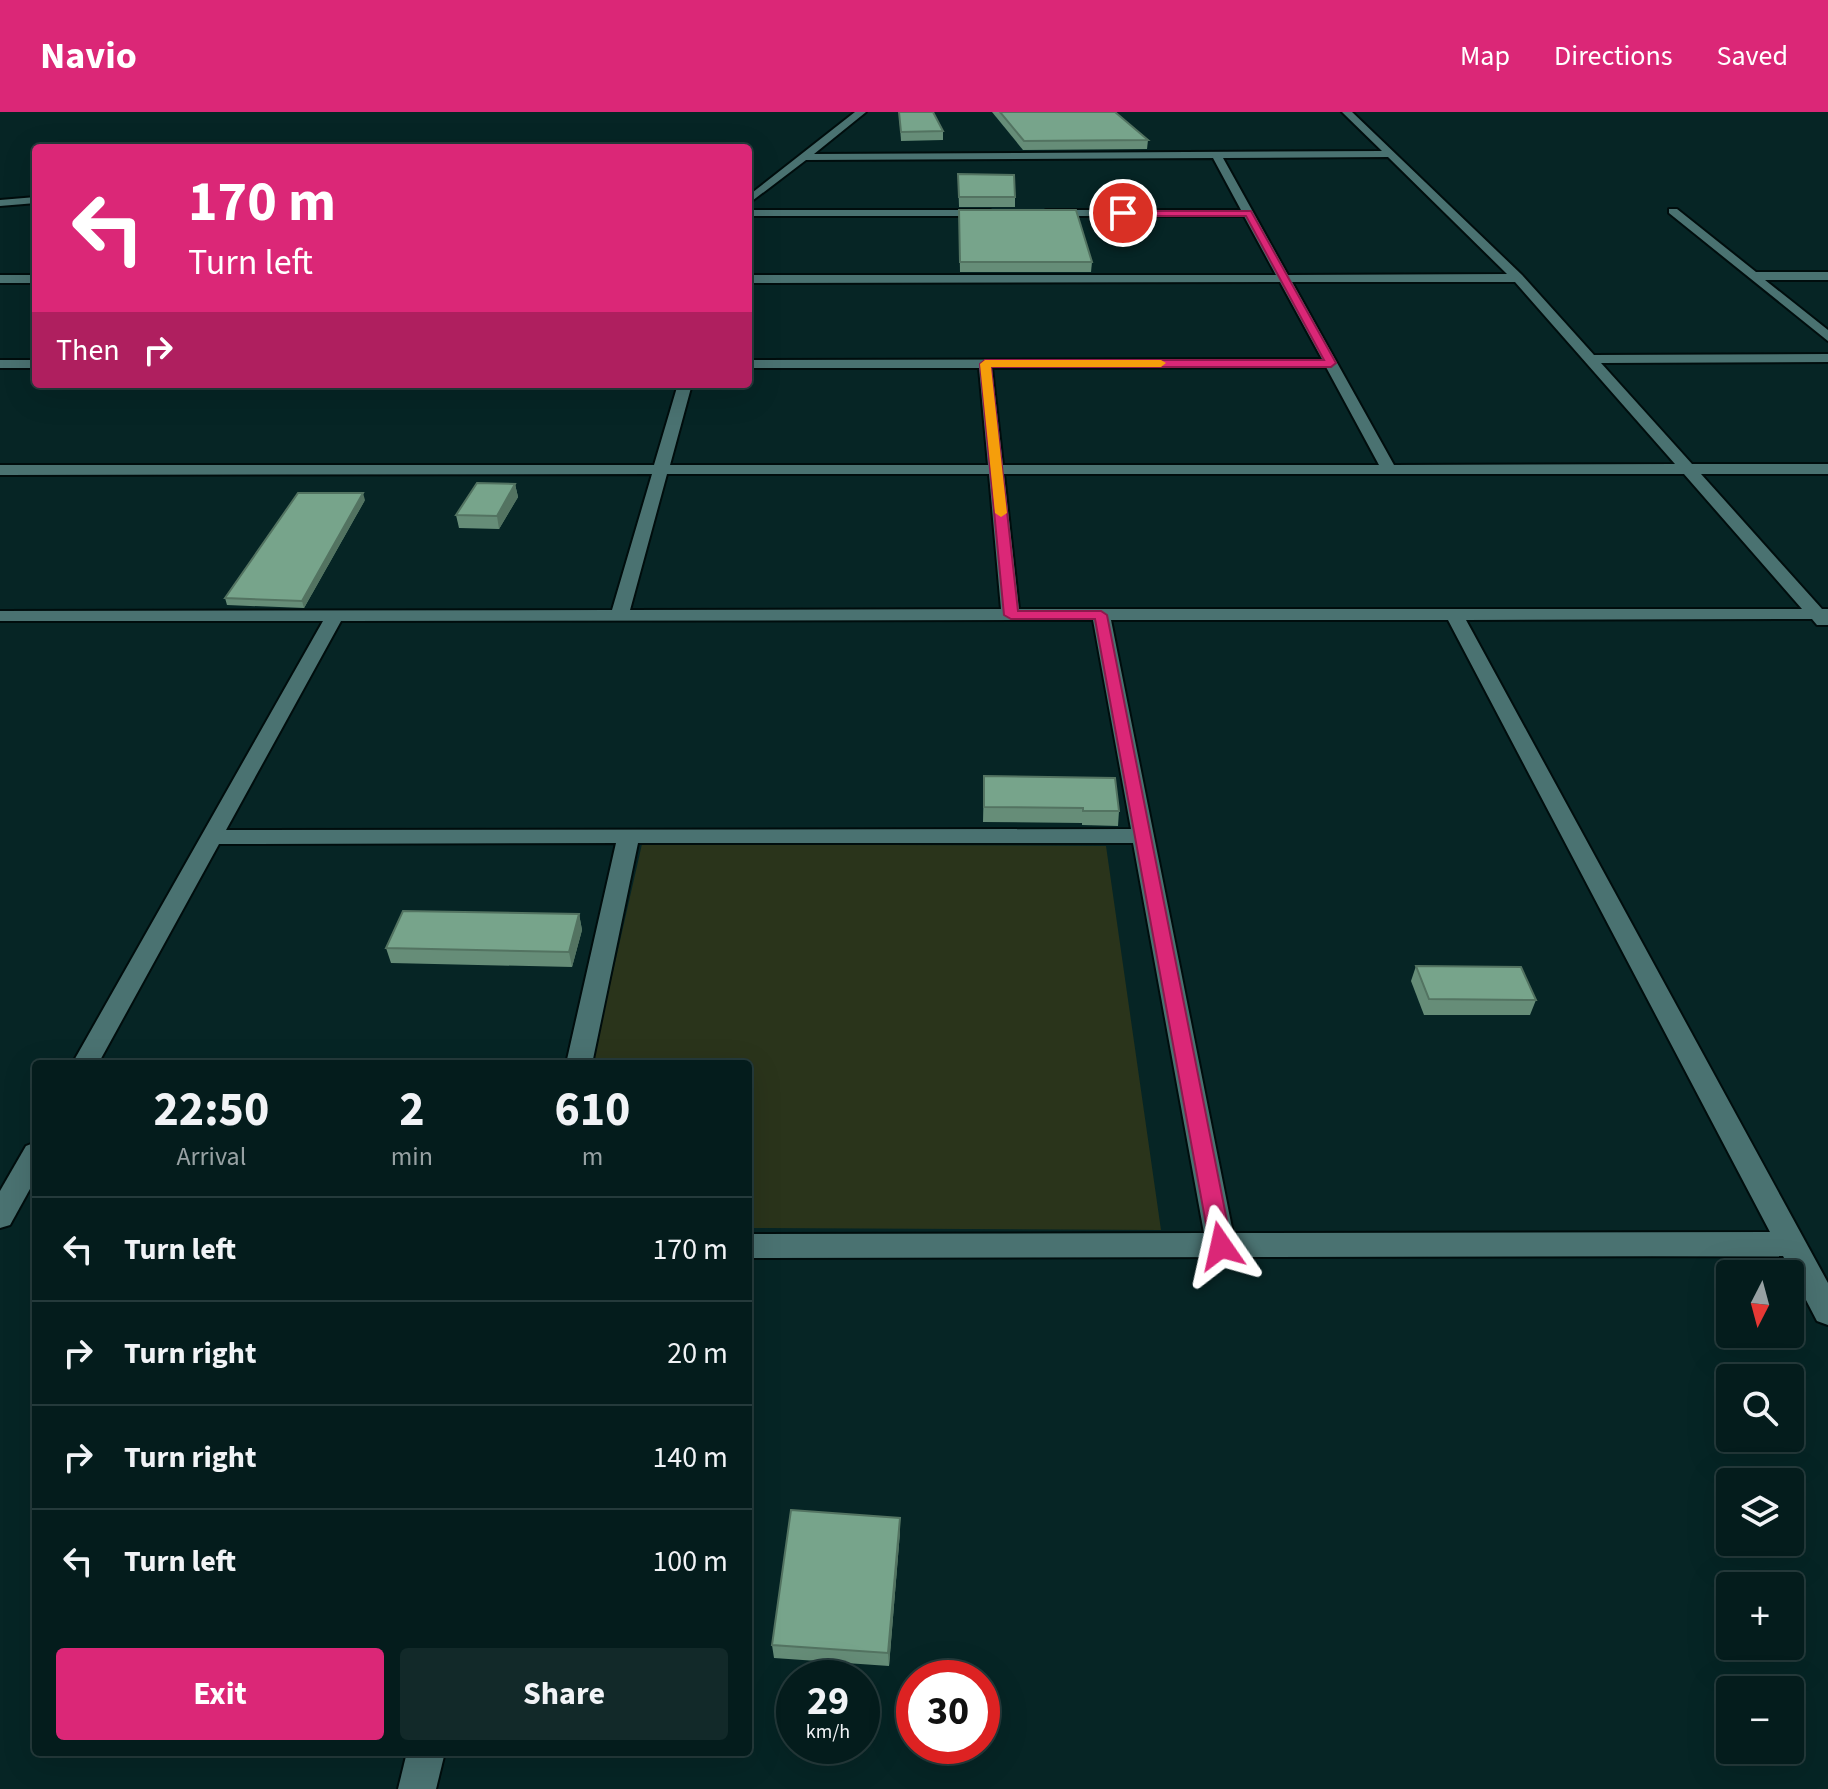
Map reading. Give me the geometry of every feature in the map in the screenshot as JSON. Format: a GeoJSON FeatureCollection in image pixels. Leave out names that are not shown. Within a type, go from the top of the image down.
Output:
{"type":"FeatureCollection","features":[{"type":"Feature","properties":{"kind":"street"},"geometry":{"type":"LineString","coordinates":[[752,198],[861,112]]}},
{"type":"Feature","properties":{"kind":"street"},"geometry":{"type":"LineString","coordinates":[[1347,112],[1518,278],[1824,618]]}},
{"type":"Feature","properties":{"kind":"street"},"geometry":{"type":"LineString","coordinates":[[806,157],[1391,154]]}},
{"type":"Feature","properties":{"kind":"street"},"geometry":{"type":"LineString","coordinates":[[1216,155],[1389,469]]}},
{"type":"Feature","properties":{"kind":"street"},"geometry":{"type":"LineString","coordinates":[[0,203],[32,200]]}},
{"type":"Feature","properties":{"kind":"street"},"geometry":{"type":"LineString","coordinates":[[1673,211],[1828,337]]}},
{"type":"Feature","properties":{"kind":"street"},"geometry":{"type":"LineString","coordinates":[[752,213],[998,213]]}},
{"type":"Feature","properties":{"kind":"street"},"geometry":{"type":"LineString","coordinates":[[1030,213],[1248,213]]}},
{"type":"Feature","properties":{"kind":"street"},"geometry":{"type":"LineString","coordinates":[[1753,276],[1828,276]]}},
{"type":"Feature","properties":{"kind":"street"},"geometry":{"type":"LineString","coordinates":[[752,279],[1518,278]]}},
{"type":"Feature","properties":{"kind":"street"},"geometry":{"type":"LineString","coordinates":[[0,279],[32,279]]}},
{"type":"Feature","properties":{"kind":"street"},"geometry":{"type":"LineString","coordinates":[[1589,359],[1828,358]]}},
{"type":"Feature","properties":{"kind":"street"},"geometry":{"type":"LineString","coordinates":[[752,364],[1331,363]]}},
{"type":"Feature","properties":{"kind":"street"},"geometry":{"type":"LineString","coordinates":[[0,364],[32,364]]}},
{"type":"Feature","properties":{"kind":"street"},"geometry":{"type":"LineString","coordinates":[[985,364],[1011,615]]}},
{"type":"Feature","properties":{"kind":"street"},"geometry":{"type":"LineString","coordinates":[[620,615],[684,388]]}},
{"type":"Feature","properties":{"kind":"street"},"geometry":{"type":"LineString","coordinates":[[0,470],[1828,469]]}},
{"type":"Feature","properties":{"kind":"street"},"geometry":{"type":"LineString","coordinates":[[0,616],[1454,614],[1824,618]]}},
{"type":"Feature","properties":{"kind":"street"},"geometry":{"type":"LineString","coordinates":[[1454,614],[1828,1312]]}},
{"type":"Feature","properties":{"kind":"street"},"geometry":{"type":"LineString","coordinates":[[1101,615],[1221,1246]]}},
{"type":"Feature","properties":{"kind":"street"},"geometry":{"type":"LineString","coordinates":[[87,1060],[335,616]]}},
{"type":"Feature","properties":{"kind":"street"},"geometry":{"type":"LineString","coordinates":[[580,1060],[629,836]]}},
{"type":"Feature","properties":{"kind":"street"},"geometry":{"type":"LineString","coordinates":[[212,837],[1143,836]]}},
{"type":"Feature","properties":{"kind":"street"},"geometry":{"type":"LineString","coordinates":[[0,1217],[32,1160]]}},
{"type":"Feature","properties":{"kind":"street"},"geometry":{"type":"LineString","coordinates":[[752,1246],[1791,1244]]}},
{"type":"Feature","properties":{"kind":"street"},"geometry":{"type":"LineString","coordinates":[[417,1789],[425,1756]]}},
{"type":"Feature","properties":{"kind":"green space"},"geometry":{"type":"Polygon","coordinates":[[[642,844],[1106,846],[1161,1230],[752,1228],[752,1060],[593,1060],[642,844]]]}},
{"type":"Feature","properties":{"kind":"building"},"geometry":{"type":"Polygon","coordinates":[[[899,112],[933,112],[943,131],[901,132],[899,112]]]}},
{"type":"Feature","properties":{"kind":"building"},"geometry":{"type":"Polygon","coordinates":[[[1000,112],[1115,112],[1148,140],[1024,141],[1000,112]]]}},
{"type":"Feature","properties":{"kind":"building"},"geometry":{"type":"Polygon","coordinates":[[[958,174],[1014,175],[1015,197],[959,197],[958,174]]]}},
{"type":"Feature","properties":{"kind":"building"},"geometry":{"type":"Polygon","coordinates":[[[959,210],[1076,210],[1092,262],[960,262],[959,210]]]}},
{"type":"Feature","properties":{"kind":"building"},"geometry":{"type":"Polygon","coordinates":[[[477,483],[515,484],[497,516],[456,515],[477,483]]]}},
{"type":"Feature","properties":{"kind":"building"},"geometry":{"type":"Polygon","coordinates":[[[298,493],[363,493],[302,601],[225,598],[298,493]]]}},
{"type":"Feature","properties":{"kind":"building"},"geometry":{"type":"Polygon","coordinates":[[[984,776],[1115,778],[1119,811],[984,807],[984,776]]]}},
{"type":"Feature","properties":{"kind":"building"},"geometry":{"type":"Polygon","coordinates":[[[403,911],[579,914],[569,952],[386,948],[403,911]]]}},
{"type":"Feature","properties":{"kind":"building"},"geometry":{"type":"Polygon","coordinates":[[[1416,966],[1521,967],[1536,1000],[1429,999],[1416,966]]]}},
{"type":"Feature","properties":{"kind":"building"},"geometry":{"type":"Polygon","coordinates":[[[791,1510],[900,1518],[888,1653],[772,1645],[791,1510]]]}},
{"type":"Feature","properties":{"kind":"slow traffic"},"geometry":{"type":"LineString","coordinates":[[1001,513],[985,364],[1161,363]]}},
{"type":"Feature","properties":{"kind":"route"},"geometry":{"type":"LineString","coordinates":[[1123,213],[1248,213],[1331,363],[985,364],[1011,615],[1101,615],[1221,1246]]}}]}
